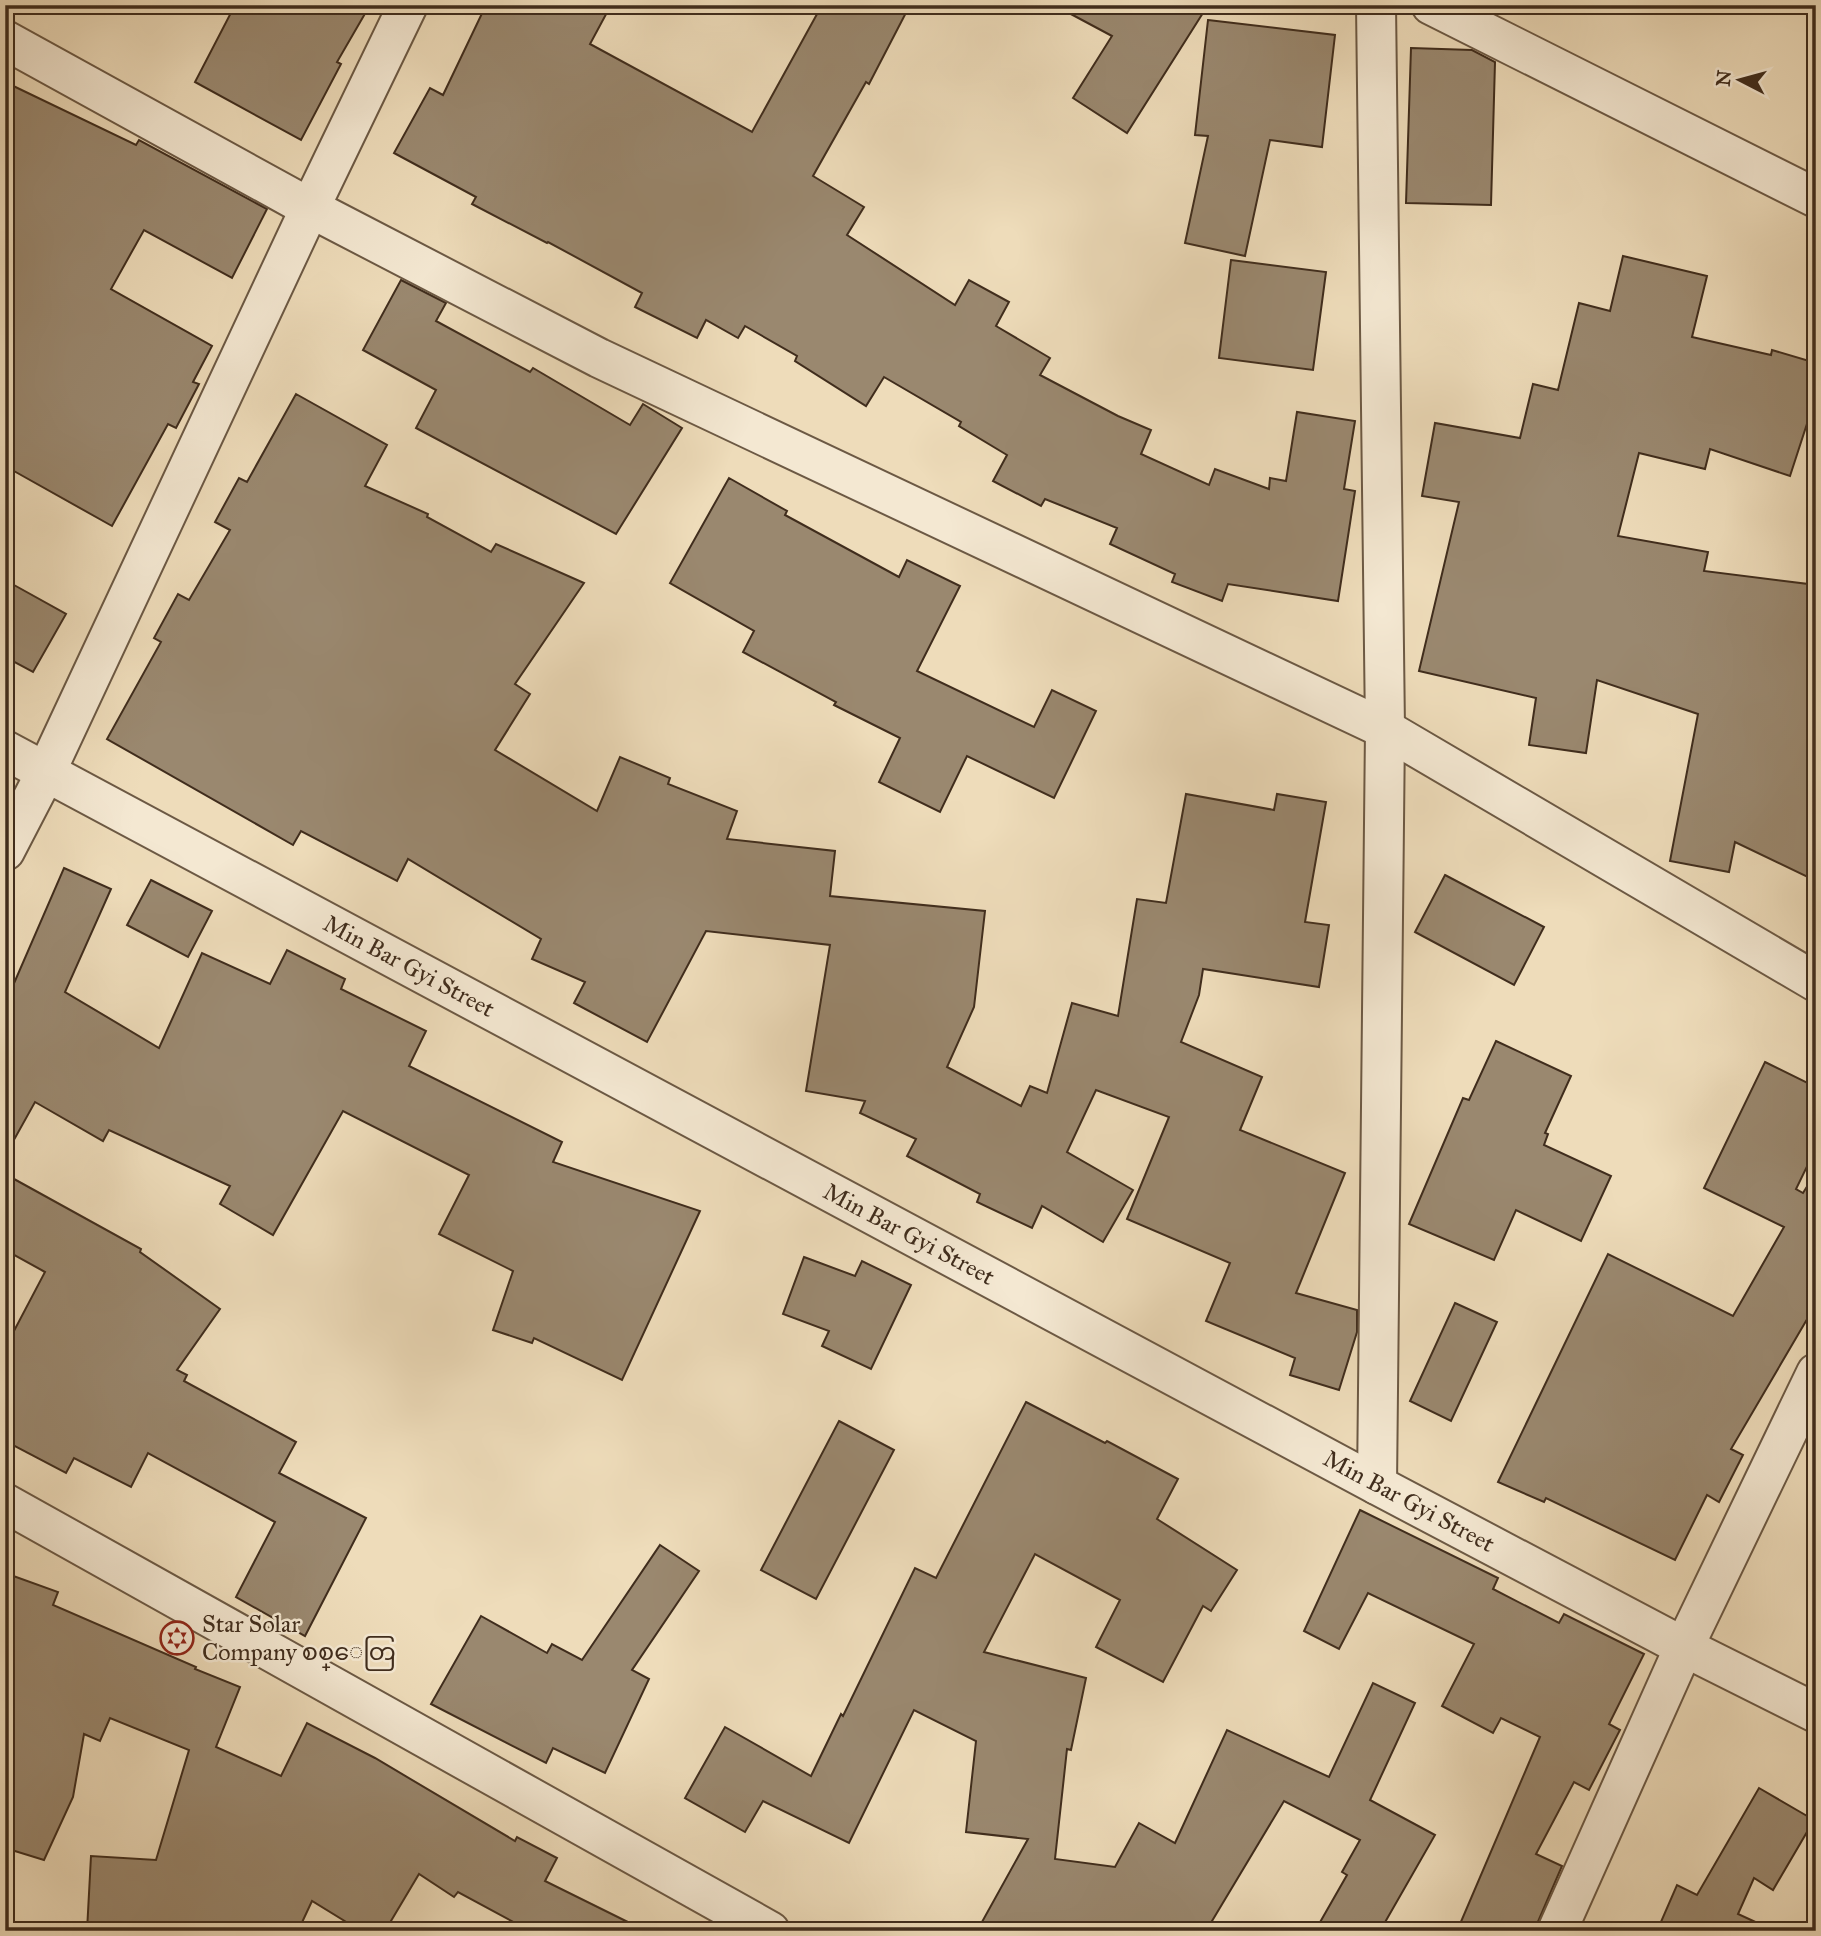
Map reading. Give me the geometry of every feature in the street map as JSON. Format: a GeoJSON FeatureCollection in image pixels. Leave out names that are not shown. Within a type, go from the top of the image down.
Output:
{"type":"FeatureCollection","features":[{"type":"Feature","properties":{"kind":"street"},"geometry":{"type":"LineString","coordinates":[[5,851],[46,772],[408,5]]}},
{"type":"Feature","properties":{"kind":"street"},"geometry":{"type":"LineString","coordinates":[[1376,5],[1385,729],[1377,1485]]}},
{"type":"Feature","properties":{"kind":"street"},"geometry":{"type":"LineString","coordinates":[[1431,5],[1816,198]]}},
{"type":"Feature","properties":{"kind":"street"},"geometry":{"type":"LineString","coordinates":[[5,40],[310,208],[599,358],[1385,729],[1816,982]]}},
{"type":"Feature","properties":{"kind":"street","name":"Min Bar Gyi Street"},"geometry":{"type":"LineString","coordinates":[[5,750],[1377,1485],[1684,1647],[1816,1713]]}},
{"type":"Feature","properties":{"kind":"street"},"geometry":{"type":"LineString","coordinates":[[1557,1931],[1684,1647],[1816,1373]]}},
{"type":"Feature","properties":{"kind":"street"},"geometry":{"type":"LineString","coordinates":[[5,1503],[770,1931]]}},
{"type":"Feature","properties":{"kind":"building"},"geometry":{"type":"Polygon","coordinates":[[[235,5],[370,5],[337,62],[341,64],[301,140],[195,82],[235,5]]]}},
{"type":"Feature","properties":{"kind":"building"},"geometry":{"type":"Polygon","coordinates":[[[486,5],[611,5],[590,44],[752,132],[822,5],[910,5],[869,84],[866,82],[813,176],[864,207],[847,235],[955,305],[969,280],[1009,302],[996,326],[1050,358],[1040,375],[1118,416],[1151,430],[1141,454],[1209,485],[1215,469],[1269,489],[1270,478],[1286,481],[1297,412],[1355,421],[1344,489],[1355,491],[1338,601],[1228,584],[1222,601],[1172,582],[1175,574],[1110,544],[1117,528],[1045,499],[1041,506],[993,481],[1007,455],[959,426],[961,422],[884,377],[866,406],[795,361],[797,356],[745,326],[738,338],[706,320],[697,338],[635,307],[642,293],[472,204],[476,197],[394,153],[430,88],[443,95],[486,5]]]}},
{"type":"Feature","properties":{"kind":"building"},"geometry":{"type":"Polygon","coordinates":[[[1054,5],[1208,5],[1127,133],[1073,98],[1112,36],[1054,5]]]}},
{"type":"Feature","properties":{"kind":"building"},"geometry":{"type":"Polygon","coordinates":[[[1208,20],[1335,35],[1322,147],[1270,140],[1245,256],[1185,243],[1208,136],[1195,135],[1208,20]]]}},
{"type":"Feature","properties":{"kind":"building"},"geometry":{"type":"Polygon","coordinates":[[[1411,48],[1472,50],[1495,62],[1491,205],[1406,203],[1411,48]]]}},
{"type":"Feature","properties":{"kind":"building"},"geometry":{"type":"Polygon","coordinates":[[[5,82],[136,145],[139,140],[267,209],[232,278],[144,230],[111,289],[212,346],[193,382],[199,384],[176,428],[168,424],[112,526],[5,466],[5,82]]]}},
{"type":"Feature","properties":{"kind":"building"},"geometry":{"type":"Polygon","coordinates":[[[1623,256],[1707,276],[1692,337],[1771,355],[1772,350],[1816,363],[1816,396],[1790,476],[1710,449],[1705,469],[1639,453],[1618,536],[1708,552],[1704,571],[1816,585],[1816,881],[1735,842],[1729,872],[1670,861],[1698,714],[1597,680],[1586,753],[1529,745],[1536,698],[1419,671],[1459,502],[1422,496],[1435,423],[1520,438],[1533,384],[1558,390],[1579,303],[1610,311],[1623,256]]]}},
{"type":"Feature","properties":{"kind":"building"},"geometry":{"type":"Polygon","coordinates":[[[1231,260],[1326,272],[1313,370],[1219,358],[1231,260]]]}},
{"type":"Feature","properties":{"kind":"building"},"geometry":{"type":"Polygon","coordinates":[[[401,280],[446,303],[436,321],[530,372],[533,368],[630,425],[643,404],[682,428],[616,534],[416,428],[436,390],[363,350],[401,280]]]}},
{"type":"Feature","properties":{"kind":"building"},"geometry":{"type":"Polygon","coordinates":[[[296,394],[387,445],[365,486],[428,514],[427,517],[491,552],[496,544],[584,583],[515,684],[530,694],[495,750],[597,811],[620,757],[670,778],[668,784],[737,811],[727,839],[835,851],[830,896],[985,911],[974,1007],[947,1067],[1021,1106],[1030,1086],[1047,1093],[1072,1003],[1118,1016],[1137,899],[1166,903],[1186,794],[1274,810],[1277,794],[1326,802],[1305,922],[1329,925],[1319,987],[1203,969],[1199,995],[1181,1042],[1262,1077],[1240,1130],[1345,1173],[1296,1293],[1357,1310],[1357,1332],[1339,1390],[1290,1375],[1295,1358],[1206,1321],[1230,1263],[1127,1219],[1169,1117],[1096,1090],[1067,1152],[1133,1190],[1103,1242],[1042,1206],[1032,1228],[977,1202],[980,1194],[907,1156],[916,1139],[860,1113],[865,1101],[806,1091],[830,945],[706,931],[647,1042],[574,1003],[585,982],[532,959],[541,939],[408,859],[397,881],[301,831],[293,845],[107,739],[161,642],[154,638],[178,594],[189,600],[230,530],[215,522],[239,478],[247,482],[296,394]]]}},
{"type":"Feature","properties":{"kind":"building"},"geometry":{"type":"Polygon","coordinates":[[[729,478],[787,511],[785,515],[899,577],[907,560],[960,586],[917,671],[1034,727],[1052,690],[1096,711],[1054,798],[967,756],[940,812],[879,782],[900,738],[834,705],[836,702],[743,652],[754,631],[670,583],[729,478]]]}},
{"type":"Feature","properties":{"kind":"building"},"geometry":{"type":"Polygon","coordinates":[[[5,580],[66,614],[33,672],[5,657],[5,580]]]}},
{"type":"Feature","properties":{"kind":"building"},"geometry":{"type":"Polygon","coordinates":[[[64,868],[111,889],[65,992],[159,1048],[202,953],[270,984],[287,950],[345,979],[341,989],[426,1031],[409,1066],[562,1142],[553,1162],[700,1211],[622,1380],[534,1338],[532,1343],[493,1330],[513,1271],[439,1234],[469,1175],[343,1111],[273,1235],[220,1204],[230,1186],[109,1130],[103,1141],[35,1102],[5,1156],[5,1004],[64,868]]]}},
{"type":"Feature","properties":{"kind":"building"},"geometry":{"type":"Polygon","coordinates":[[[1445,875],[1544,927],[1514,985],[1415,932],[1445,875]]]}},
{"type":"Feature","properties":{"kind":"building"},"geometry":{"type":"Polygon","coordinates":[[[151,880],[212,911],[188,957],[127,925],[151,880]]]}},
{"type":"Feature","properties":{"kind":"building"},"geometry":{"type":"Polygon","coordinates":[[[1496,1041],[1571,1076],[1545,1133],[1548,1134],[1544,1145],[1611,1176],[1581,1241],[1516,1210],[1494,1260],[1409,1224],[1463,1098],[1469,1100],[1496,1041]]]}},
{"type":"Feature","properties":{"kind":"building"},"geometry":{"type":"Polygon","coordinates":[[[1765,1062],[1816,1087],[1816,1148],[1796,1189],[1803,1193],[1816,1172],[1816,1304],[1731,1449],[1743,1455],[1719,1502],[1707,1495],[1675,1560],[1546,1498],[1544,1502],[1498,1482],[1608,1254],[1733,1316],[1784,1227],[1704,1188],[1765,1062]]]}},
{"type":"Feature","properties":{"kind":"building"},"geometry":{"type":"Polygon","coordinates":[[[5,1174],[141,1249],[140,1252],[220,1309],[177,1370],[187,1375],[184,1381],[296,1442],[279,1473],[366,1518],[305,1636],[236,1597],[275,1522],[148,1453],[131,1487],[74,1458],[66,1473],[5,1441],[5,1348],[45,1272],[5,1250],[5,1174]]]}},
{"type":"Feature","properties":{"kind":"building"},"geometry":{"type":"Polygon","coordinates":[[[804,1257],[855,1276],[862,1261],[911,1285],[871,1369],[822,1346],[829,1331],[783,1314],[804,1257]]]}},
{"type":"Feature","properties":{"kind":"building"},"geometry":{"type":"Polygon","coordinates":[[[1455,1303],[1497,1322],[1451,1421],[1410,1401],[1455,1303]]]}},
{"type":"Feature","properties":{"kind":"building"},"geometry":{"type":"Polygon","coordinates":[[[1026,1402],[1178,1479],[1157,1519],[1237,1570],[1211,1611],[1203,1606],[1163,1682],[1096,1647],[1120,1600],[1035,1554],[984,1652],[1086,1678],[1071,1750],[1067,1749],[1055,1859],[1115,1867],[1139,1823],[1175,1843],[1227,1730],[1329,1777],[1373,1683],[1415,1703],[1370,1800],[1435,1835],[1380,1931],[1315,1931],[1347,1875],[1342,1872],[1360,1840],[1284,1801],[1206,1931],[977,1931],[1028,1839],[966,1832],[976,1741],[914,1710],[849,1843],[763,1801],[745,1832],[685,1798],[725,1727],[811,1776],[915,1568],[936,1578],[1026,1402]]]}},
{"type":"Feature","properties":{"kind":"building"},"geometry":{"type":"Polygon","coordinates":[[[839,1421],[894,1450],[816,1599],[761,1570],[839,1421]]]}},
{"type":"Feature","properties":{"kind":"building"},"geometry":{"type":"Polygon","coordinates":[[[1360,1510],[1498,1578],[1493,1589],[1559,1623],[1564,1614],[1644,1654],[1609,1724],[1620,1730],[1589,1790],[1574,1782],[1536,1854],[1562,1866],[1534,1931],[1457,1931],[1540,1737],[1501,1718],[1493,1733],[1442,1706],[1474,1644],[1368,1593],[1339,1649],[1304,1631],[1360,1510]]]}},
{"type":"Feature","properties":{"kind":"building"},"geometry":{"type":"Polygon","coordinates":[[[660,1545],[699,1571],[632,1670],[649,1679],[605,1773],[553,1748],[546,1763],[431,1704],[481,1616],[547,1653],[552,1644],[582,1660],[660,1545]]]}},
{"type":"Feature","properties":{"kind":"building"},"geometry":{"type":"Polygon","coordinates":[[[5,1573],[58,1592],[53,1605],[240,1687],[216,1747],[281,1776],[307,1723],[375,1758],[515,1841],[517,1837],[557,1858],[545,1881],[646,1931],[530,1931],[458,1892],[454,1897],[419,1874],[385,1931],[361,1931],[312,1901],[298,1931],[87,1931],[91,1856],[156,1860],[189,1750],[110,1718],[100,1741],[84,1734],[73,1797],[44,1860],[5,1848],[5,1573]]]}},
{"type":"Feature","properties":{"kind":"building"},"geometry":{"type":"Polygon","coordinates":[[[1759,1788],[1814,1820],[1773,1890],[1754,1878],[1738,1914],[1775,1931],[1657,1931],[1677,1885],[1697,1895],[1759,1788]]]}},
{"type":"Feature","properties":{"kind":"place","name":"Star Solar Company စစ္ေတြ"},"geometry":{"type":"Point","coordinates":[177,1638]}}]}
